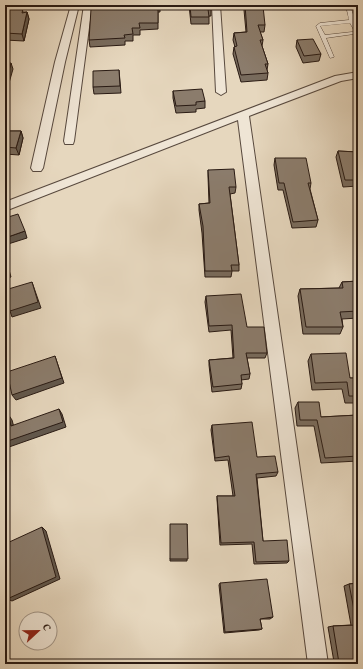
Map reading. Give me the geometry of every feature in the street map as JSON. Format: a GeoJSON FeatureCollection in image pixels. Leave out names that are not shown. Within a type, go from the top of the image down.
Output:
{"type":"FeatureCollection","features":[{"type":"Feature","properties":{"kind":"street"},"geometry":{"type":"LineString","coordinates":[[37,168],[60,62],[75,5]]}},
{"type":"Feature","properties":{"kind":"street"},"geometry":{"type":"LineString","coordinates":[[69,141],[88,5]]}},
{"type":"Feature","properties":{"kind":"street"},"geometry":{"type":"LineString","coordinates":[[216,5],[221,92]]}},
{"type":"Feature","properties":{"kind":"street"},"geometry":{"type":"LineString","coordinates":[[5,207],[339,78],[358,75]]}},
{"type":"Feature","properties":{"kind":"street"},"geometry":{"type":"LineString","coordinates":[[243,114],[318,664]]}},
{"type":"Feature","properties":{"kind":"lane"},"geometry":{"type":"LineString","coordinates":[[323,37],[354,33],[356,30],[348,5]]}},
{"type":"Feature","properties":{"kind":"lane"},"geometry":{"type":"LineString","coordinates":[[332,57],[318,26],[320,24],[352,21]]}},
{"type":"Feature","properties":{"kind":"building"},"geometry":{"type":"Polygon","coordinates":[[[107,5],[160,5],[158,6],[158,23],[139,23],[140,28],[132,28],[133,34],[124,35],[125,38],[89,40],[91,9],[107,8],[107,5]]]}},
{"type":"Feature","properties":{"kind":"building"},"geometry":{"type":"Polygon","coordinates":[[[190,5],[211,5],[211,9],[208,9],[209,17],[191,17],[190,5]]]}},
{"type":"Feature","properties":{"kind":"building"},"geometry":{"type":"Polygon","coordinates":[[[245,5],[263,6],[265,25],[258,25],[263,40],[260,40],[268,64],[265,64],[268,73],[241,75],[234,47],[237,46],[234,33],[247,32],[245,5]]]}},
{"type":"Feature","properties":{"kind":"building"},"geometry":{"type":"Polygon","coordinates":[[[5,9],[23,9],[22,13],[27,12],[22,34],[5,33],[5,9]]]}},
{"type":"Feature","properties":{"kind":"building"},"geometry":{"type":"Polygon","coordinates":[[[313,39],[321,54],[304,56],[297,40],[313,39]]]}},
{"type":"Feature","properties":{"kind":"building"},"geometry":{"type":"Polygon","coordinates":[[[5,63],[11,63],[5,86],[5,63]]]}},
{"type":"Feature","properties":{"kind":"building"},"geometry":{"type":"Polygon","coordinates":[[[119,70],[120,86],[93,87],[93,71],[119,70]]]}},
{"type":"Feature","properties":{"kind":"building"},"geometry":{"type":"Polygon","coordinates":[[[202,89],[205,101],[196,102],[196,105],[176,106],[173,91],[202,89]]]}},
{"type":"Feature","properties":{"kind":"building"},"geometry":{"type":"Polygon","coordinates":[[[5,131],[21,131],[16,148],[5,147],[5,131]]]}},
{"type":"Feature","properties":{"kind":"building"},"geometry":{"type":"Polygon","coordinates":[[[338,151],[358,152],[358,180],[345,180],[338,151]]]}},
{"type":"Feature","properties":{"kind":"building"},"geometry":{"type":"Polygon","coordinates":[[[275,158],[306,158],[311,183],[308,183],[318,220],[293,222],[284,183],[279,183],[275,158]]]}},
{"type":"Feature","properties":{"kind":"building"},"geometry":{"type":"Polygon","coordinates":[[[234,169],[236,187],[229,187],[239,265],[231,265],[232,271],[205,271],[203,226],[199,204],[210,203],[208,170],[234,169]]]}},
{"type":"Feature","properties":{"kind":"building"},"geometry":{"type":"Polygon","coordinates":[[[18,214],[25,231],[5,238],[5,218],[18,214]]]}},
{"type":"Feature","properties":{"kind":"building"},"geometry":{"type":"Polygon","coordinates":[[[5,259],[9,271],[5,272],[5,259]]]}},
{"type":"Feature","properties":{"kind":"building"},"geometry":{"type":"Polygon","coordinates":[[[358,281],[358,311],[340,312],[343,327],[306,327],[300,289],[343,288],[342,282],[358,281]]]}},
{"type":"Feature","properties":{"kind":"building"},"geometry":{"type":"Polygon","coordinates":[[[32,282],[38,302],[10,311],[5,290],[32,282]]]}},
{"type":"Feature","properties":{"kind":"building"},"geometry":{"type":"Polygon","coordinates":[[[241,294],[247,327],[264,327],[267,353],[246,353],[250,374],[241,375],[242,384],[213,387],[209,360],[234,358],[232,325],[209,326],[206,296],[241,294]]]}},
{"type":"Feature","properties":{"kind":"building"},"geometry":{"type":"Polygon","coordinates":[[[346,353],[350,378],[358,378],[358,396],[349,396],[347,382],[315,383],[311,354],[346,353]]]}},
{"type":"Feature","properties":{"kind":"building"},"geometry":{"type":"Polygon","coordinates":[[[55,356],[62,378],[12,395],[7,372],[55,356]]]}},
{"type":"Feature","properties":{"kind":"building"},"geometry":{"type":"Polygon","coordinates":[[[298,402],[319,402],[321,417],[358,415],[358,456],[325,458],[317,420],[300,420],[298,402]]]}},
{"type":"Feature","properties":{"kind":"building"},"geometry":{"type":"Polygon","coordinates":[[[59,409],[63,422],[5,442],[5,416],[8,414],[11,426],[59,409]]]}},
{"type":"Feature","properties":{"kind":"building"},"geometry":{"type":"Polygon","coordinates":[[[252,422],[257,457],[275,456],[278,472],[256,474],[263,541],[287,540],[289,561],[256,562],[254,542],[221,543],[217,496],[235,496],[229,456],[215,458],[212,425],[252,422]]]}},
{"type":"Feature","properties":{"kind":"building"},"geometry":{"type":"Polygon","coordinates":[[[170,524],[187,524],[188,559],[170,559],[170,524]]]}},
{"type":"Feature","properties":{"kind":"building"},"geometry":{"type":"Polygon","coordinates":[[[42,527],[56,577],[7,599],[5,591],[5,544],[42,527]]]}},
{"type":"Feature","properties":{"kind":"building"},"geometry":{"type":"Polygon","coordinates":[[[267,579],[273,617],[260,619],[262,629],[225,632],[220,583],[267,579]]]}},
{"type":"Feature","properties":{"kind":"building"},"geometry":{"type":"Polygon","coordinates":[[[358,583],[358,662],[339,663],[333,626],[357,625],[349,584],[358,583]]]}}]}
